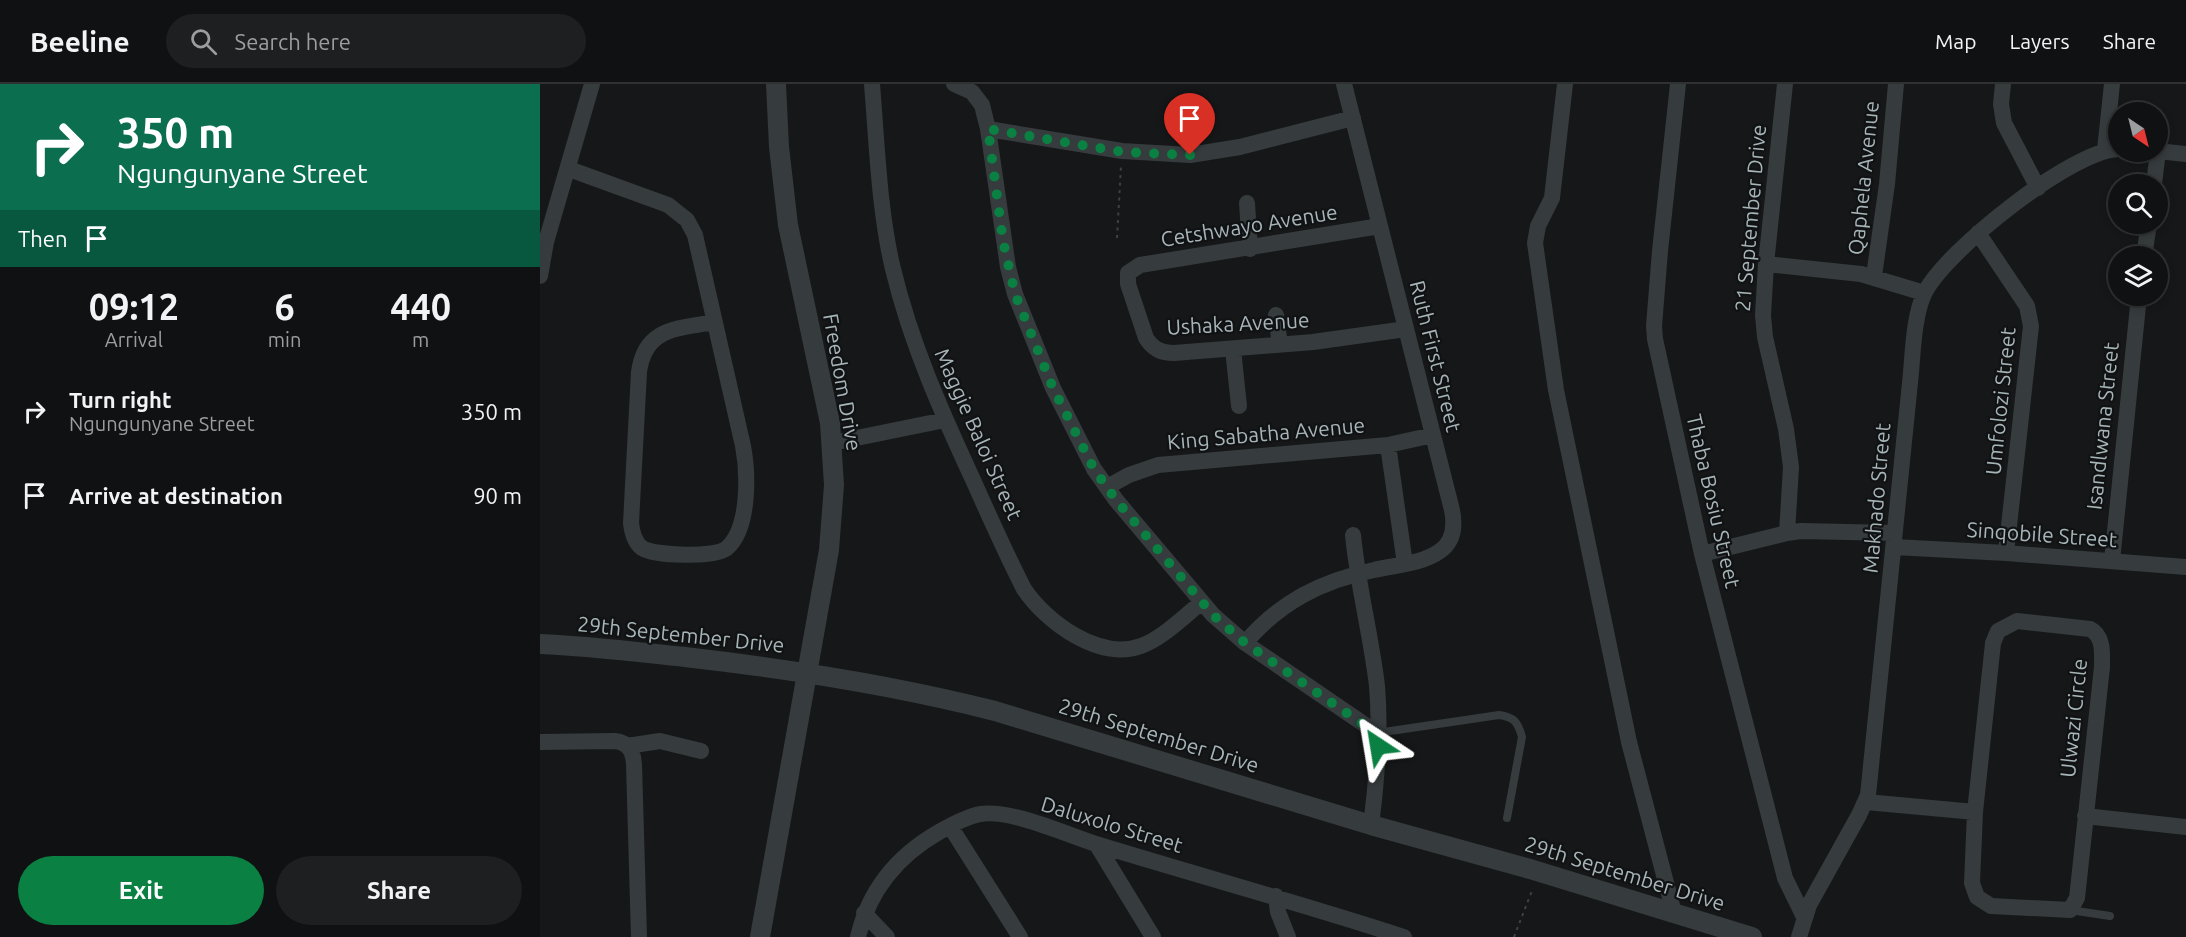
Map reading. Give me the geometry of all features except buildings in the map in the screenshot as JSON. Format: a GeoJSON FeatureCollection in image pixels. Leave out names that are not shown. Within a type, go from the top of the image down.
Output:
{"type":"FeatureCollection","features":[{"type":"Feature","properties":{"kind":"street"},"geometry":{"type":"LineString","coordinates":[[540,276],[546,242],[569,170],[592,84]]}},
{"type":"Feature","properties":{"kind":"street","name":"Freedom Drive"},"geometry":{"type":"LineString","coordinates":[[760,937],[832,530],[834,485],[828,407],[788,225],[779,147],[776,84]]}},
{"type":"Feature","properties":{"kind":"street","name":"Maggie Baloi Street"},"geometry":{"type":"LineString","coordinates":[[872,84],[879,168],[893,268],[919,356],[945,420],[1024,589],[1033,603],[1060,628],[1086,640],[1119,649],[1131,648],[1152,640],[1201,603]]}},
{"type":"Feature","properties":{"kind":"street"},"geometry":{"type":"LineString","coordinates":[[954,84],[964,87],[977,97],[982,105],[988,129],[1003,241],[1015,294],[1067,418],[1094,469],[1201,603],[1245,643],[1377,734]]}},
{"type":"Feature","properties":{"kind":"street","name":"Ruth First Street"},"geometry":{"type":"LineString","coordinates":[[1245,643],[1267,618],[1295,599],[1357,575],[1405,564],[1442,550],[1453,533],[1452,510],[1344,84]]}},
{"type":"Feature","properties":{"kind":"street"},"geometry":{"type":"LineString","coordinates":[[1565,84],[1552,198],[1538,226],[1535,243],[1556,390],[1629,742],[1674,914]]}},
{"type":"Feature","properties":{"kind":"street","name":"Thaba Bosiu Street"},"geometry":{"type":"LineString","coordinates":[[1678,84],[1654,326],[1657,348],[1702,554],[1785,878],[1804,917]]}},
{"type":"Feature","properties":{"kind":"street","name":"21 September Drive"},"geometry":{"type":"LineString","coordinates":[[1785,84],[1763,296],[1765,337],[1786,429],[1791,467],[1787,533]]}},
{"type":"Feature","properties":{"kind":"street","name":"Qaphela Avenue"},"geometry":{"type":"LineString","coordinates":[[1874,276],[1887,184],[1896,84]]}},
{"type":"Feature","properties":{"kind":"street"},"geometry":{"type":"LineString","coordinates":[[2003,84],[2001,104],[2004,123],[2038,188]]}},
{"type":"Feature","properties":{"kind":"street"},"geometry":{"type":"LineString","coordinates":[[2112,84],[2112,102]]}},
{"type":"Feature","properties":{"kind":"street"},"geometry":{"type":"LineString","coordinates":[[988,129],[1122,152],[1168,155],[1213,152],[1262,142],[1353,118]]}},
{"type":"Feature","properties":{"kind":"street","name":"Makhado Street"},"geometry":{"type":"LineString","coordinates":[[1799,937],[1804,917],[1868,795],[1917,325],[1924,293],[1943,268],[1978,233],[2038,188],[2081,161],[2108,151]]}},
{"type":"Feature","properties":{"kind":"street"},"geometry":{"type":"LineString","coordinates":[[2168,152],[2186,154]]}},
{"type":"Feature","properties":{"kind":"street"},"geometry":{"type":"LineString","coordinates":[[569,170],[668,205],[682,214],[695,235],[747,470],[746,497],[738,531],[732,543],[720,553],[703,555],[651,552],[639,546],[631,523],[639,372],[642,355],[650,342],[660,334],[714,322]]}},
{"type":"Feature","properties":{"kind":"street"},"geometry":{"type":"LineString","coordinates":[[1247,203],[1250,249]]}},
{"type":"Feature","properties":{"kind":"street","name":"Cetshwayo Avenue"},"geometry":{"type":"LineString","coordinates":[[1128,273],[1140,265],[1250,249],[1380,226]]}},
{"type":"Feature","properties":{"kind":"street","name":"Umfolozi Street"},"geometry":{"type":"LineString","coordinates":[[1978,233],[2027,306],[2031,326],[2006,553]]}},
{"type":"Feature","properties":{"kind":"street"},"geometry":{"type":"LineString","coordinates":[[1766,264],[1874,276],[1924,293]]}},
{"type":"Feature","properties":{"kind":"street","name":"Ushaka Avenue"},"geometry":{"type":"LineString","coordinates":[[1128,273],[1128,284],[1146,338],[1155,348],[1167,353],[1280,345],[1406,329]]}},
{"type":"Feature","properties":{"kind":"street","name":"Isandlwana Street"},"geometry":{"type":"LineString","coordinates":[[2112,561],[2138,306]]}},
{"type":"Feature","properties":{"kind":"street"},"geometry":{"type":"LineString","coordinates":[[1276,315],[1280,345]]}},
{"type":"Feature","properties":{"kind":"street"},"geometry":{"type":"LineString","coordinates":[[1233,349],[1239,406]]}},
{"type":"Feature","properties":{"kind":"street"},"geometry":{"type":"LineString","coordinates":[[832,443],[945,420]]}},
{"type":"Feature","properties":{"kind":"street","name":"King Sabatha Avenue"},"geometry":{"type":"LineString","coordinates":[[1107,487],[1128,475],[1158,465],[1388,445],[1432,435]]}},
{"type":"Feature","properties":{"kind":"street"},"geometry":{"type":"LineString","coordinates":[[1388,445],[1405,564]]}},
{"type":"Feature","properties":{"kind":"street","name":"Sinqobile Street"},"geometry":{"type":"LineString","coordinates":[[1702,554],[1802,531],[2006,553],[2186,567]]}},
{"type":"Feature","properties":{"kind":"street"},"geometry":{"type":"LineString","coordinates":[[1353,535],[1357,575],[1376,677],[1377,780],[1371,825]]}},
{"type":"Feature","properties":{"kind":"street","name":"Ulwazi Circle"},"geometry":{"type":"LineString","coordinates":[[2017,621],[2090,629],[2095,632],[2100,640],[2102,667],[2077,898],[2070,910],[1991,906],[1977,897],[1972,884],[1975,812],[1993,643],[1998,631],[2017,621]]}},
{"type":"Feature","properties":{"kind":"street","name":"29th September Drive"},"geometry":{"type":"LineString","coordinates":[[540,644],[652,654],[808,673],[899,688],[995,711],[1752,937]]}},
{"type":"Feature","properties":{"kind":"street"},"geometry":{"type":"LineString","coordinates":[[540,742],[615,741],[627,746],[632,753],[639,937]]}},
{"type":"Feature","properties":{"kind":"street"},"geometry":{"type":"LineString","coordinates":[[627,746],[654,741],[701,751]]}},
{"type":"Feature","properties":{"kind":"street"},"geometry":{"type":"LineString","coordinates":[[1866,802],[1975,812]]}},
{"type":"Feature","properties":{"kind":"street","name":"Daluxolo Street"},"geometry":{"type":"LineString","coordinates":[[858,937],[864,913],[878,887],[891,870],[910,851],[950,826],[981,814],[1021,819],[1097,845],[1276,896],[1404,937]]}},
{"type":"Feature","properties":{"kind":"street"},"geometry":{"type":"LineString","coordinates":[[2085,816],[2186,827]]}},
{"type":"Feature","properties":{"kind":"street"},"geometry":{"type":"LineString","coordinates":[[950,826],[1020,937]]}},
{"type":"Feature","properties":{"kind":"street"},"geometry":{"type":"LineString","coordinates":[[1097,845],[1153,937]]}},
{"type":"Feature","properties":{"kind":"street"},"geometry":{"type":"LineString","coordinates":[[1276,896],[1278,912],[1288,937]]}},
{"type":"Feature","properties":{"kind":"street"},"geometry":{"type":"LineString","coordinates":[[864,913],[887,937]]}},
{"type":"Feature","properties":{"kind":"lane"},"geometry":{"type":"LineString","coordinates":[[1377,734],[1498,715],[1511,717],[1519,724],[1522,737],[1507,818]]}},
{"type":"Feature","properties":{"kind":"lane"},"geometry":{"type":"LineString","coordinates":[[2070,910],[2110,915]]}},
{"type":"Feature","properties":{"kind":"path"},"geometry":{"type":"LineString","coordinates":[[1117,238],[1122,152]]}},
{"type":"Feature","properties":{"kind":"path"},"geometry":{"type":"LineString","coordinates":[[1514,937],[1539,872]]}},
{"type":"Feature","properties":{"kind":"route"},"geometry":{"type":"LineString","coordinates":[[1190,155],[1122,152],[988,129],[1003,241],[1015,294],[1067,418],[1094,469],[1116,500],[1213,615],[1245,643],[1377,734],[1378,746]]}}]}
